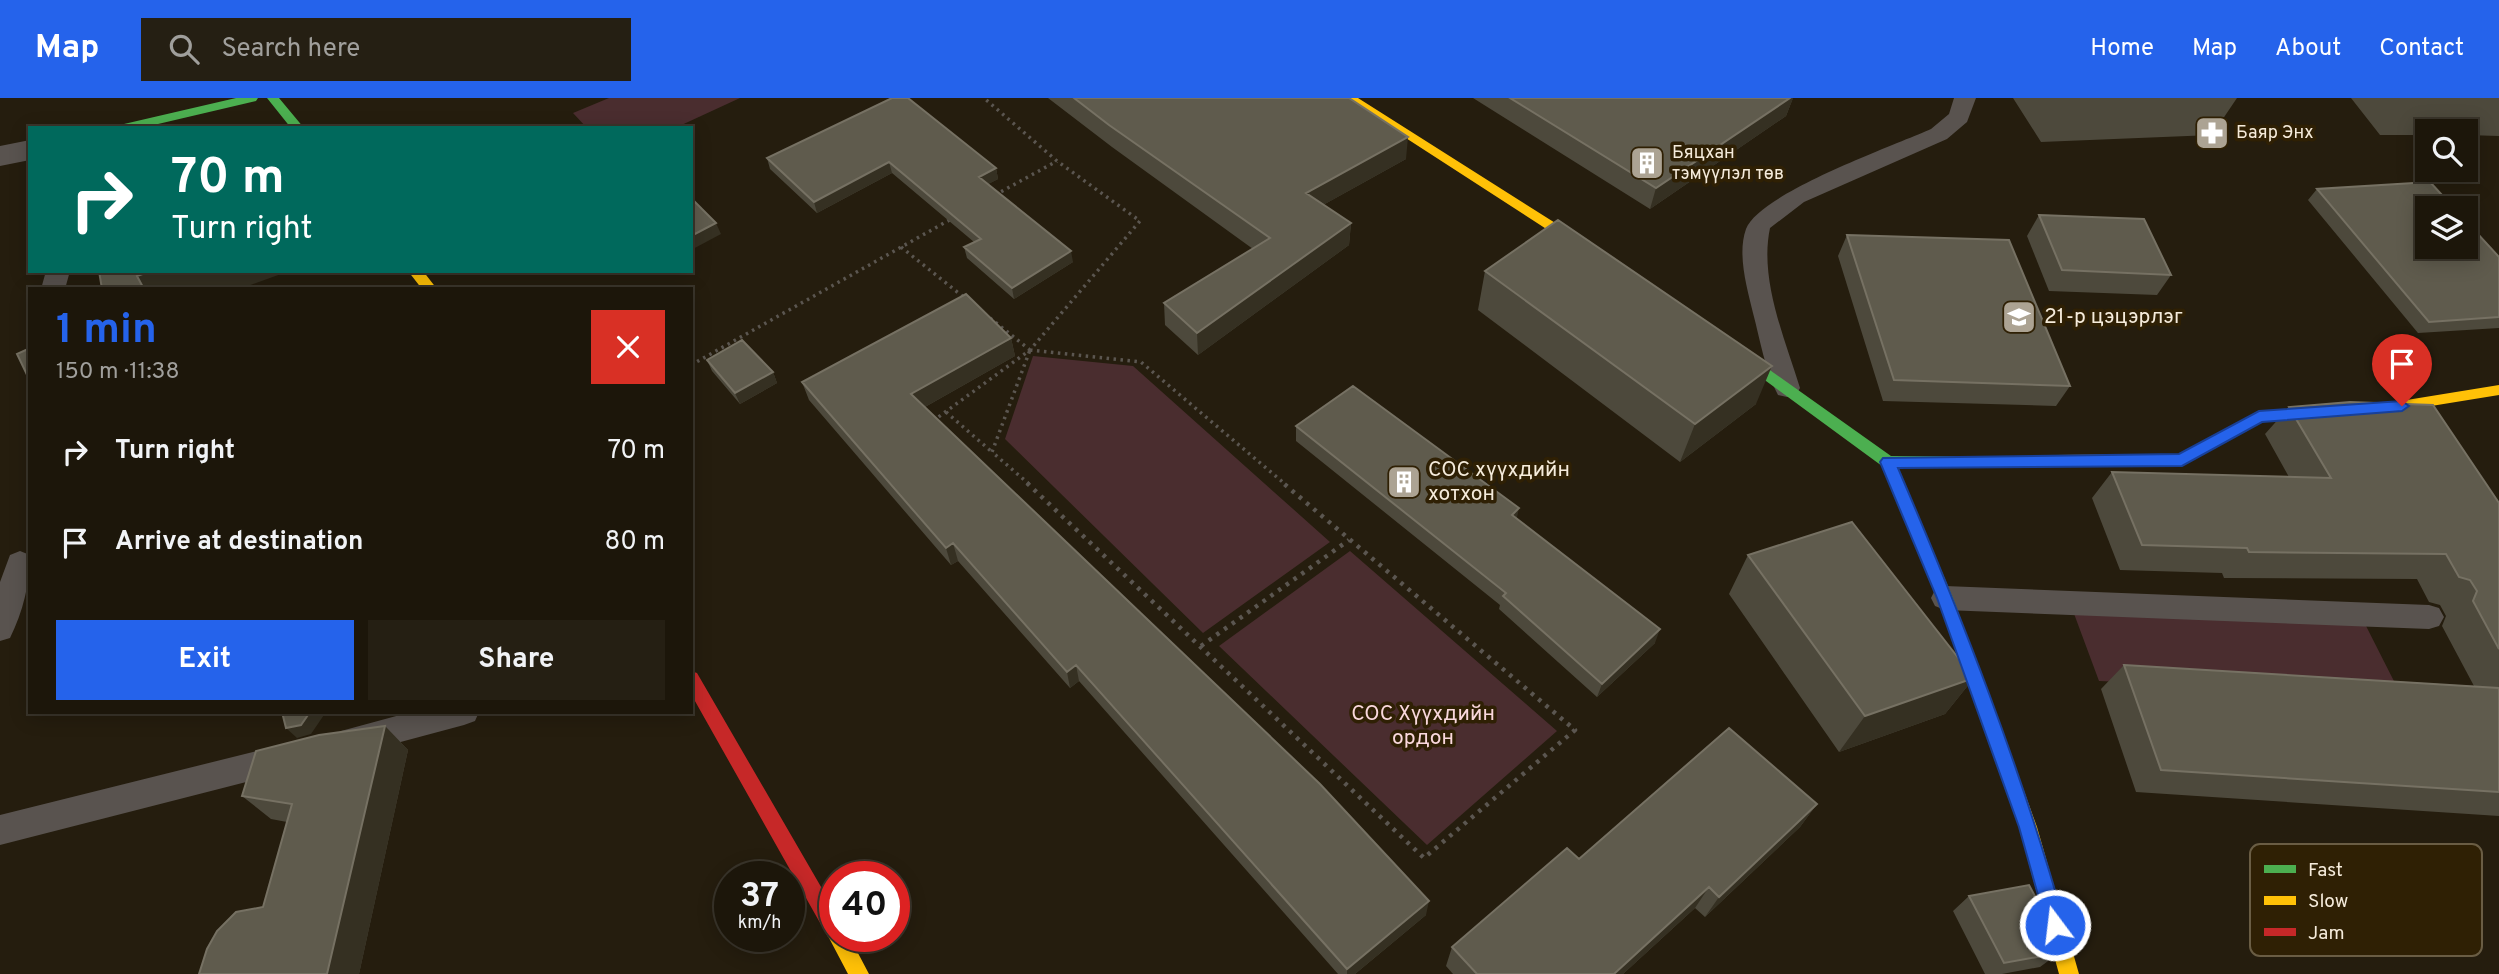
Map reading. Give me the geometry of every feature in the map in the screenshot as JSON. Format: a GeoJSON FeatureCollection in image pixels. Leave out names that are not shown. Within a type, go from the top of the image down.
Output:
{"type":"FeatureCollection","features":[{"type":"Feature","properties":{"kind":"street"},"geometry":{"type":"LineString","coordinates":[[133,126],[252,98]]}},
{"type":"Feature","properties":{"kind":"street"},"geometry":{"type":"LineString","coordinates":[[273,98],[296,126]]}},
{"type":"Feature","properties":{"kind":"street"},"geometry":{"type":"LineString","coordinates":[[1350,98],[1603,259]]}},
{"type":"Feature","properties":{"kind":"street"},"geometry":{"type":"LineString","coordinates":[[0,156],[28,149]]}},
{"type":"Feature","properties":{"kind":"street"},"geometry":{"type":"LineString","coordinates":[[417,273],[428,287]]}},
{"type":"Feature","properties":{"kind":"street"},"geometry":{"type":"LineString","coordinates":[[1713,334],[1888,462],[1945,598],[2028,827],[2069,974]]}},
{"type":"Feature","properties":{"kind":"street"},"geometry":{"type":"LineString","coordinates":[[1888,462],[2182,460],[2259,416],[2382,409],[2499,390]]}},
{"type":"Feature","properties":{"kind":"street"},"geometry":{"type":"LineString","coordinates":[[693,682],[819,902]]}},
{"type":"Feature","properties":{"kind":"street"},"geometry":{"type":"LineString","coordinates":[[847,952],[859,974]]}},
{"type":"Feature","properties":{"kind":"lane"},"geometry":{"type":"LineString","coordinates":[[1787,388],[1758,282],[1754,251],[1758,228],[1775,209],[1796,197],[1939,134],[1959,117],[1965,98]]}},
{"type":"Feature","properties":{"kind":"lane"},"geometry":{"type":"LineString","coordinates":[[0,629],[19,564]]}},
{"type":"Feature","properties":{"kind":"lane"},"geometry":{"type":"LineString","coordinates":[[1945,598],[2429,617]]}},
{"type":"Feature","properties":{"kind":"lane"},"geometry":{"type":"LineString","coordinates":[[0,830],[456,714]]}},
{"type":"Feature","properties":{"kind":"path"},"geometry":{"type":"LineString","coordinates":[[926,426],[1030,350],[1140,222],[1057,161],[984,98]]}},
{"type":"Feature","properties":{"kind":"path"},"geometry":{"type":"LineString","coordinates":[[985,201],[1057,161]]}},
{"type":"Feature","properties":{"kind":"path"},"geometry":{"type":"LineString","coordinates":[[693,364],[961,214]]}},
{"type":"Feature","properties":{"kind":"path"},"geometry":{"type":"LineString","coordinates":[[901,247],[976,307]]}},
{"type":"Feature","properties":{"kind":"path"},"geometry":{"type":"LineString","coordinates":[[946,412],[1058,509],[1424,858],[1575,730],[1140,362],[1030,350],[987,316]]}},
{"type":"Feature","properties":{"kind":"path"},"geometry":{"type":"LineString","coordinates":[[992,452],[1030,350]]}},
{"type":"Feature","properties":{"kind":"path"},"geometry":{"type":"LineString","coordinates":[[1200,646],[1349,540]]}},
{"type":"Feature","properties":{"kind":"green space"},"geometry":{"type":"Polygon","coordinates":[[[609,98],[740,98],[679,126],[585,126],[573,113],[609,98]]]}},
{"type":"Feature","properties":{"kind":"green space"},"geometry":{"type":"Polygon","coordinates":[[[1033,356],[1133,366],[1330,542],[1203,633],[1005,439],[1033,356]]]}},
{"type":"Feature","properties":{"kind":"green space","name":"СОС Хүүхдийн ордон"},"geometry":{"type":"Polygon","coordinates":[[[1350,551],[1557,731],[1427,845],[1219,646],[1350,551]]]}},
{"type":"Feature","properties":{"kind":"green space"},"geometry":{"type":"Polygon","coordinates":[[[2073,611],[2364,622],[2400,693],[2099,681],[2073,611]]]}},
{"type":"Feature","properties":{"kind":"building"},"geometry":{"type":"Polygon","coordinates":[[[892,98],[908,98],[996,168],[979,177],[1071,251],[1012,288],[964,247],[981,239],[889,162],[814,202],[767,158],[892,98]]]}},
{"type":"Feature","properties":{"kind":"building"},"geometry":{"type":"Polygon","coordinates":[[[1074,98],[1349,98],[1408,137],[1306,193],[1351,223],[1197,333],[1164,303],[1270,238],[1074,98]]]}},
{"type":"Feature","properties":{"kind":"building","name":"Бяцхан тэмүүлэл төв"},"geometry":{"type":"Polygon","coordinates":[[[1510,98],[1790,98],[1656,188],[1510,98]]]}},
{"type":"Feature","properties":{"kind":"building"},"geometry":{"type":"Polygon","coordinates":[[[2430,182],[2443,196],[2415,196],[2415,259],[2478,259],[2478,234],[2499,257],[2499,317],[2429,322],[2317,189],[2430,182]]]}},
{"type":"Feature","properties":{"kind":"building"},"geometry":{"type":"Polygon","coordinates":[[[693,200],[716,223],[693,235],[693,200]]]}},
{"type":"Feature","properties":{"kind":"building"},"geometry":{"type":"Polygon","coordinates":[[[2039,215],[2144,219],[2171,275],[2062,270],[2039,215]]]}},
{"type":"Feature","properties":{"kind":"building"},"geometry":{"type":"Polygon","coordinates":[[[1558,220],[1772,366],[1695,424],[1485,271],[1558,220]]]}},
{"type":"Feature","properties":{"kind":"building"},"geometry":{"type":"Polygon","coordinates":[[[1847,235],[2009,240],[2070,386],[1894,380],[1847,235]]]}},
{"type":"Feature","properties":{"kind":"building"},"geometry":{"type":"Polygon","coordinates":[[[99,273],[145,273],[137,276],[143,287],[102,287],[99,273]]]}},
{"type":"Feature","properties":{"kind":"building"},"geometry":{"type":"Polygon","coordinates":[[[966,294],[1011,338],[911,394],[1320,784],[1429,901],[1347,969],[1076,665],[1067,672],[953,543],[946,548],[802,382],[966,294]]]}},
{"type":"Feature","properties":{"kind":"building"},"geometry":{"type":"Polygon","coordinates":[[[742,340],[773,372],[735,393],[707,360],[742,340]]]}},
{"type":"Feature","properties":{"kind":"building"},"geometry":{"type":"Polygon","coordinates":[[[28,349],[28,377],[17,354],[28,349]]]}},
{"type":"Feature","properties":{"kind":"building"},"geometry":{"type":"Polygon","coordinates":[[[1353,386],[1519,508],[1512,515],[1660,629],[1602,684],[1503,596],[1506,593],[1296,426],[1353,386]]]}},
{"type":"Feature","properties":{"kind":"building"},"geometry":{"type":"Polygon","coordinates":[[[2350,402],[2433,405],[2499,503],[2499,649],[2473,601],[2477,591],[2470,580],[2459,577],[2446,554],[2249,552],[2247,548],[2142,545],[2112,472],[2331,478],[2289,407],[2350,402]]]}},
{"type":"Feature","properties":{"kind":"building"},"geometry":{"type":"Polygon","coordinates":[[[1852,522],[1974,678],[1865,716],[1748,555],[1852,522]]]}},
{"type":"Feature","properties":{"kind":"building"},"geometry":{"type":"Polygon","coordinates":[[[2124,665],[2499,688],[2499,792],[2161,770],[2124,665]]]}},
{"type":"Feature","properties":{"kind":"building"},"geometry":{"type":"Polygon","coordinates":[[[282,714],[309,714],[301,725],[286,728],[282,714]]]}},
{"type":"Feature","properties":{"kind":"building"},"geometry":{"type":"Polygon","coordinates":[[[385,726],[327,974],[199,974],[207,949],[217,931],[236,912],[263,907],[292,804],[242,796],[256,751],[319,735],[385,726]]]}},
{"type":"Feature","properties":{"kind":"building"},"geometry":{"type":"Polygon","coordinates":[[[1729,728],[1817,804],[1719,897],[1709,887],[1614,974],[1477,974],[1452,947],[1567,848],[1579,859],[1729,728]]]}},
{"type":"Feature","properties":{"kind":"building"},"geometry":{"type":"Polygon","coordinates":[[[2029,885],[2052,928],[2059,953],[2004,963],[1969,896],[2029,885]]]}},
{"type":"Feature","properties":{"kind":"traffic: fast"},"geometry":{"type":"LineString","coordinates":[[133,126],[252,98]]}},
{"type":"Feature","properties":{"kind":"traffic: fast"},"geometry":{"type":"LineString","coordinates":[[273,98],[296,126]]}},
{"type":"Feature","properties":{"kind":"traffic: fast"},"geometry":{"type":"LineString","coordinates":[[1726,344],[1888,462],[2057,461]]}},
{"type":"Feature","properties":{"kind":"traffic: fast"},"geometry":{"type":"LineString","coordinates":[[1888,462],[1945,598],[1999,747]]}},
{"type":"Feature","properties":{"kind":"traffic: slow"},"geometry":{"type":"LineString","coordinates":[[1350,98],[1593,253]]}},
{"type":"Feature","properties":{"kind":"traffic: slow"},"geometry":{"type":"LineString","coordinates":[[417,273],[428,287]]}},
{"type":"Feature","properties":{"kind":"traffic: slow"},"geometry":{"type":"LineString","coordinates":[[2057,461],[2182,460],[2259,417],[2382,409],[2499,390]]}},
{"type":"Feature","properties":{"kind":"traffic: slow"},"geometry":{"type":"LineString","coordinates":[[1999,747],[2028,827],[2069,974]]}},
{"type":"Feature","properties":{"kind":"traffic: slow"},"geometry":{"type":"LineString","coordinates":[[847,952],[859,974]]}},
{"type":"Feature","properties":{"kind":"traffic: jam"},"geometry":{"type":"LineString","coordinates":[[693,682],[819,902]]}},
{"type":"Feature","properties":{"kind":"place","name":"Баяр Энх"},"geometry":{"type":"Point","coordinates":[2212,133]}},
{"type":"Feature","properties":{"kind":"place","name":"Бяцхан тэмүүлэл төв"},"geometry":{"type":"Point","coordinates":[1647,163]}},
{"type":"Feature","properties":{"kind":"place","name":"21-р цэцэрлэг"},"geometry":{"type":"Point","coordinates":[2019,317]}},
{"type":"Feature","properties":{"kind":"place","name":"СОС хүүхдийн хотхон"},"geometry":{"type":"Point","coordinates":[1404,482]}},
{"type":"Feature","properties":{"kind":"route"},"geometry":{"type":"LineString","coordinates":[[2055,925],[2028,827],[1945,598],[1888,462],[2182,460],[2259,416],[2402,406]]}}]}
